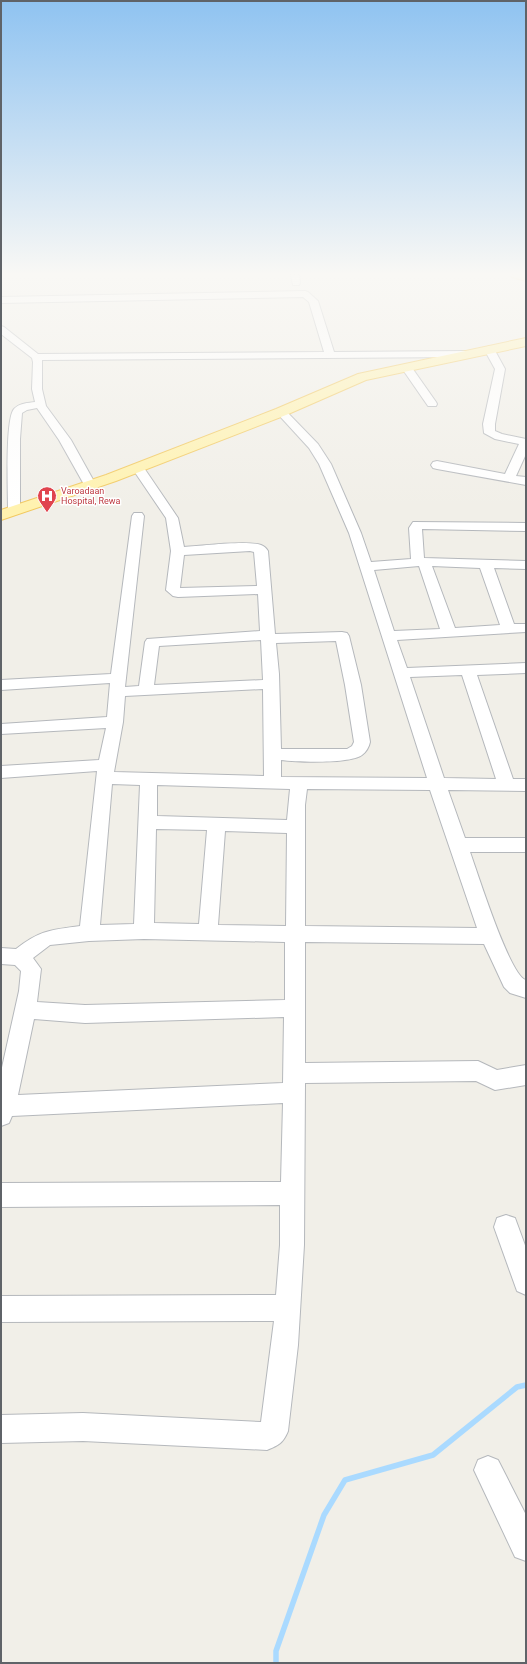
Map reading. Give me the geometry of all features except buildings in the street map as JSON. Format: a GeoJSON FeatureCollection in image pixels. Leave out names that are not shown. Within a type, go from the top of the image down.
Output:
{"type":"FeatureCollection","features":[{"type":"Feature","properties":{"kind":"main road"},"geometry":{"type":"LineString","coordinates":[[1,514],[138,468],[281,412],[362,376],[472,353]]}},
{"type":"Feature","properties":{"kind":"street"},"geometry":{"type":"LineString","coordinates":[[31,353],[36,357],[38,362],[37,389],[41,404],[65,440],[90,485]]}},
{"type":"Feature","properties":{"kind":"street"},"geometry":{"type":"LineString","coordinates":[[491,353],[500,369],[490,424],[490,433],[499,437],[526,442],[509,478]]}},
{"type":"Feature","properties":{"kind":"street"},"geometry":{"type":"LineString","coordinates":[[36,357],[466,354]]}},
{"type":"Feature","properties":{"kind":"street"},"geometry":{"type":"LineString","coordinates":[[406,367],[432,404]]}},
{"type":"Feature","properties":{"kind":"street"},"geometry":{"type":"LineString","coordinates":[[14,510],[14,439],[18,413],[19,410],[24,407],[41,404]]}},
{"type":"Feature","properties":{"kind":"street"},"geometry":{"type":"LineString","coordinates":[[281,412],[307,438],[324,464],[355,533],[437,784],[490,936],[511,981],[517,986],[526,989]]}},
{"type":"Feature","properties":{"kind":"street"},"geometry":{"type":"LineString","coordinates":[[437,465],[526,480]]}},
{"type":"Feature","properties":{"kind":"street"},"geometry":{"type":"LineString","coordinates":[[138,468],[172,518],[178,551],[173,590],[178,593],[264,590]]}},
{"type":"Feature","properties":{"kind":"street"},"geometry":{"type":"LineString","coordinates":[[89,933],[105,772],[115,722],[117,685],[138,516]]}},
{"type":"Feature","properties":{"kind":"street"},"geometry":{"type":"LineString","coordinates":[[449,632],[421,562],[414,528],[418,525],[526,527]]}},
{"type":"Feature","properties":{"kind":"street"},"geometry":{"type":"LineString","coordinates":[[178,551],[250,547],[258,548],[261,551],[271,684],[273,782]]}},
{"type":"Feature","properties":{"kind":"street"},"geometry":{"type":"LineString","coordinates":[[366,567],[421,562],[526,565]]}},
{"type":"Feature","properties":{"kind":"street"},"geometry":{"type":"LineString","coordinates":[[485,563],[508,628]]}},
{"type":"Feature","properties":{"kind":"street"},"geometry":{"type":"LineString","coordinates":[[389,636],[526,628]]}},
{"type":"Feature","properties":{"kind":"street"},"geometry":{"type":"LineString","coordinates":[[146,691],[152,642],[268,637],[342,636],[353,685],[362,742],[361,748],[349,755],[298,756],[272,754]]}},
{"type":"Feature","properties":{"kind":"street"},"geometry":{"type":"LineString","coordinates":[[401,674],[468,671],[524,673]]}},
{"type":"Feature","properties":{"kind":"street"},"geometry":{"type":"LineString","coordinates":[[468,671],[506,784]]}},
{"type":"Feature","properties":{"kind":"street"},"geometry":{"type":"LineString","coordinates":[[1,685],[117,685],[146,691],[271,684]]}},
{"type":"Feature","properties":{"kind":"street"},"geometry":{"type":"LineString","coordinates":[[1,729],[115,722]]}},
{"type":"Feature","properties":{"kind":"street"},"geometry":{"type":"LineString","coordinates":[[1,772],[105,772],[149,780],[526,785]]}},
{"type":"Feature","properties":{"kind":"street"},"geometry":{"type":"LineString","coordinates":[[144,931],[149,780]]}},
{"type":"Feature","properties":{"kind":"street"},"geometry":{"type":"LineString","coordinates":[[1,1429],[83,1427],[267,1436],[274,1431],[277,1416],[288,1308],[292,1245],[296,805],[299,783]]}},
{"type":"Feature","properties":{"kind":"street"},"geometry":{"type":"LineString","coordinates":[[148,822],[296,827]]}},
{"type":"Feature","properties":{"kind":"street"},"geometry":{"type":"LineString","coordinates":[[208,932],[217,824]]}},
{"type":"Feature","properties":{"kind":"street"},"geometry":{"type":"LineString","coordinates":[[458,845],[526,845]]}},
{"type":"Feature","properties":{"kind":"street"},"geometry":{"type":"LineString","coordinates":[[10,956],[48,938],[89,933],[144,931],[490,936]]}},
{"type":"Feature","properties":{"kind":"street"},"geometry":{"type":"LineString","coordinates":[[10,956],[31,969],[29,991],[3,1111],[294,1082],[478,1071],[495,1080],[526,1075]]}},
{"type":"Feature","properties":{"kind":"street"},"geometry":{"type":"LineString","coordinates":[[25,1010],[85,1014],[295,1008]]}},
{"type":"Feature","properties":{"kind":"street"},"geometry":{"type":"LineString","coordinates":[[1,1195],[293,1193]]}},
{"type":"Feature","properties":{"kind":"street"},"geometry":{"type":"LineString","coordinates":[[506,1227],[526,1282]]}},
{"type":"Feature","properties":{"kind":"street"},"geometry":{"type":"LineString","coordinates":[[1,1309],[288,1308]]}},
{"type":"Feature","properties":{"kind":"street"},"geometry":{"type":"LineString","coordinates":[[488,1470],[526,1546]]}},
{"type":"Feature","properties":{"kind":"waterway"},"geometry":{"type":"LineString","coordinates":[[276,1663],[276,1651],[324,1515],[345,1480],[433,1455],[517,1387],[526,1385]]}},
{"type":"Feature","properties":{"kind":"place","name":"Varoadaan Hospital, Rewa"},"geometry":{"type":"Point","coordinates":[47,513]}}]}
